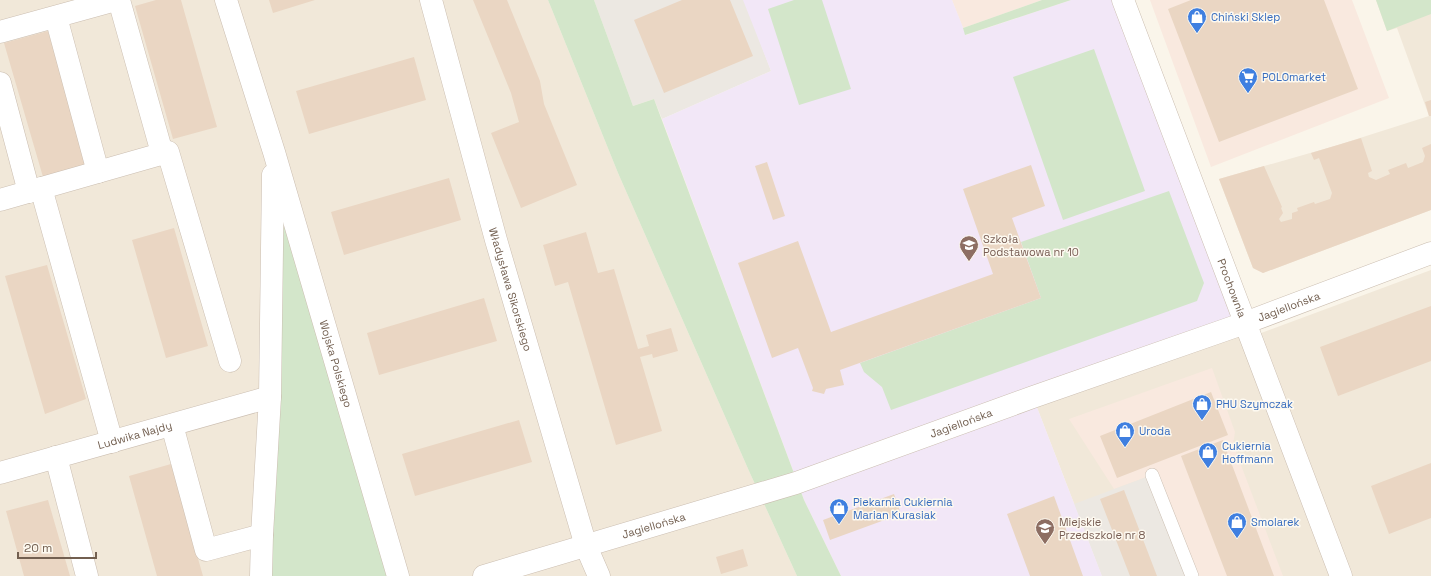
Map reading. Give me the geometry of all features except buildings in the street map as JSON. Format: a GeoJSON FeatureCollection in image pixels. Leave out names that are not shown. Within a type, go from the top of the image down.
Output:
{"type":"FeatureCollection","features":[{"type":"Feature","properties":{"kind":"street"},"geometry":{"type":"LineString","coordinates":[[0,32],[116,0]]}},
{"type":"Feature","properties":{"kind":"street"},"geometry":{"type":"LineString","coordinates":[[119,0],[162,153]]}},
{"type":"Feature","properties":{"kind":"street","name":"Wojska Polskiego"},"geometry":{"type":"LineString","coordinates":[[226,0],[274,152],[398,576]]}},
{"type":"Feature","properties":{"kind":"street","name":"Władysława Sikorskiego"},"geometry":{"type":"LineString","coordinates":[[431,0],[496,240],[586,546],[599,576]]}},
{"type":"Feature","properties":{"kind":"street","name":"Prochownia"},"geometry":{"type":"LineString","coordinates":[[1123,0],[1341,576]]}},
{"type":"Feature","properties":{"kind":"street"},"geometry":{"type":"LineString","coordinates":[[56,17],[98,172]]}},
{"type":"Feature","properties":{"kind":"street"},"geometry":{"type":"LineString","coordinates":[[0,82],[35,190],[112,442]]}},
{"type":"Feature","properties":{"kind":"street"},"geometry":{"type":"LineString","coordinates":[[0,200],[168,152],[230,361]]}},
{"type":"Feature","properties":{"kind":"street","name":"Wojska Polskiego"},"geometry":{"type":"LineString","coordinates":[[261,576],[270,397],[274,152]]}},
{"type":"Feature","properties":{"kind":"street","name":"Jagiellońska"},"geometry":{"type":"LineString","coordinates":[[484,576],[796,483],[1033,397],[1246,323],[1431,253]]}},
{"type":"Feature","properties":{"kind":"street","name":"Ludwika Najdy"},"geometry":{"type":"LineString","coordinates":[[0,473],[270,397]]}},
{"type":"Feature","properties":{"kind":"street"},"geometry":{"type":"LineString","coordinates":[[172,425],[206,550],[262,535]]}},
{"type":"Feature","properties":{"kind":"street"},"geometry":{"type":"LineString","coordinates":[[56,457],[87,576]]}},
{"type":"Feature","properties":{"kind":"lane"},"geometry":{"type":"LineString","coordinates":[[1152,475],[1192,576]]}},
{"type":"Feature","properties":{"kind":"shaded area"},"geometry":{"type":"Polygon","coordinates":[[[0,0],[548,0],[618,173],[749,471],[797,576],[0,576],[0,0]]]}},
{"type":"Feature","properties":{"kind":"shaded area"},"geometry":{"type":"Polygon","coordinates":[[[594,0],[744,0],[771,71],[662,119],[654,99],[633,106],[594,0]]]}},
{"type":"Feature","properties":{"kind":"shaded area","name":"Szkoła Podstawowa nr 10"},"geometry":{"type":"Polygon","coordinates":[[[743,0],[952,0],[966,35],[1071,0],[1123,0],[1245,323],[1033,397],[1102,576],[841,576],[804,500],[662,119],[771,71],[743,0]]]}},
{"type":"Feature","properties":{"kind":"shaded area"},"geometry":{"type":"Polygon","coordinates":[[[952,0],[1042,0],[963,28],[952,0]]]}},
{"type":"Feature","properties":{"kind":"shaded area"},"geometry":{"type":"Polygon","coordinates":[[[1150,0],[1352,0],[1389,98],[1211,167],[1150,0]]]}},
{"type":"Feature","properties":{"kind":"shaded area"},"geometry":{"type":"Polygon","coordinates":[[[1376,0],[1431,0],[1431,210],[1263,273],[1253,268],[1219,179],[1338,145],[1429,116],[1397,28],[1387,31],[1376,0]]]}},
{"type":"Feature","properties":{"kind":"shaded area"},"geometry":{"type":"Polygon","coordinates":[[[1431,270],[1431,576],[1344,576],[1253,336],[1431,270]]]}},
{"type":"Feature","properties":{"kind":"shaded area"},"geometry":{"type":"Polygon","coordinates":[[[1245,323],[1338,576],[1102,576],[1033,397],[1245,323]]]}},
{"type":"Feature","properties":{"kind":"shaded area"},"geometry":{"type":"Polygon","coordinates":[[[1212,368],[1235,432],[1233,444],[1283,576],[1192,576],[1152,475],[1114,489],[1069,419],[1212,368]]]}},
{"type":"Feature","properties":{"kind":"shaded area"},"geometry":{"type":"Polygon","coordinates":[[[1152,475],[1192,576],[1102,576],[1074,504],[1152,475]]]}},
{"type":"Feature","properties":{"kind":"green space"},"geometry":{"type":"Polygon","coordinates":[[[548,0],[594,0],[633,106],[654,99],[804,500],[841,576],[797,576],[749,471],[618,173],[548,0]]]}},
{"type":"Feature","properties":{"kind":"green space"},"geometry":{"type":"Polygon","coordinates":[[[794,0],[822,0],[851,89],[799,105],[768,9],[794,0]]]}},
{"type":"Feature","properties":{"kind":"green space"},"geometry":{"type":"Polygon","coordinates":[[[1042,0],[1071,0],[965,35],[963,28],[1042,0]]]}},
{"type":"Feature","properties":{"kind":"green space"},"geometry":{"type":"Polygon","coordinates":[[[1376,0],[1431,0],[1431,14],[1387,31],[1376,0]]]}},
{"type":"Feature","properties":{"kind":"green space"},"geometry":{"type":"Polygon","coordinates":[[[1094,49],[1145,191],[1063,220],[1013,77],[1094,49]]]}},
{"type":"Feature","properties":{"kind":"green space"},"geometry":{"type":"Polygon","coordinates":[[[275,169],[393,576],[265,576],[275,169]]]}},
{"type":"Feature","properties":{"kind":"green space"},"geometry":{"type":"Polygon","coordinates":[[[1169,191],[1204,283],[1197,301],[891,410],[882,387],[864,372],[860,363],[1041,298],[1021,242],[1169,191]]]}},
{"type":"Feature","properties":{"kind":"place","name":"Chiński Sklep"},"geometry":{"type":"Point","coordinates":[1197,34]}},
{"type":"Feature","properties":{"kind":"place","name":"POLOmarket"},"geometry":{"type":"Point","coordinates":[1248,94]}},
{"type":"Feature","properties":{"kind":"place","name":"Szkoła Podstawowa nr 10"},"geometry":{"type":"Point","coordinates":[969,262]}},
{"type":"Feature","properties":{"kind":"place","name":"PHU Szymczak"},"geometry":{"type":"Point","coordinates":[1202,421]}},
{"type":"Feature","properties":{"kind":"place","name":"Uroda"},"geometry":{"type":"Point","coordinates":[1125,448]}},
{"type":"Feature","properties":{"kind":"place","name":"Cukiernia Hoffmann"},"geometry":{"type":"Point","coordinates":[1208,469]}},
{"type":"Feature","properties":{"kind":"place","name":"Piekarnia Cukiernia Marian Kurasiak"},"geometry":{"type":"Point","coordinates":[839,525]}},
{"type":"Feature","properties":{"kind":"place","name":"Smolarek"},"geometry":{"type":"Point","coordinates":[1237,539]}},
{"type":"Feature","properties":{"kind":"place","name":"Miejskie Przedszkole nr 8"},"geometry":{"type":"Point","coordinates":[1045,545]}}]}
